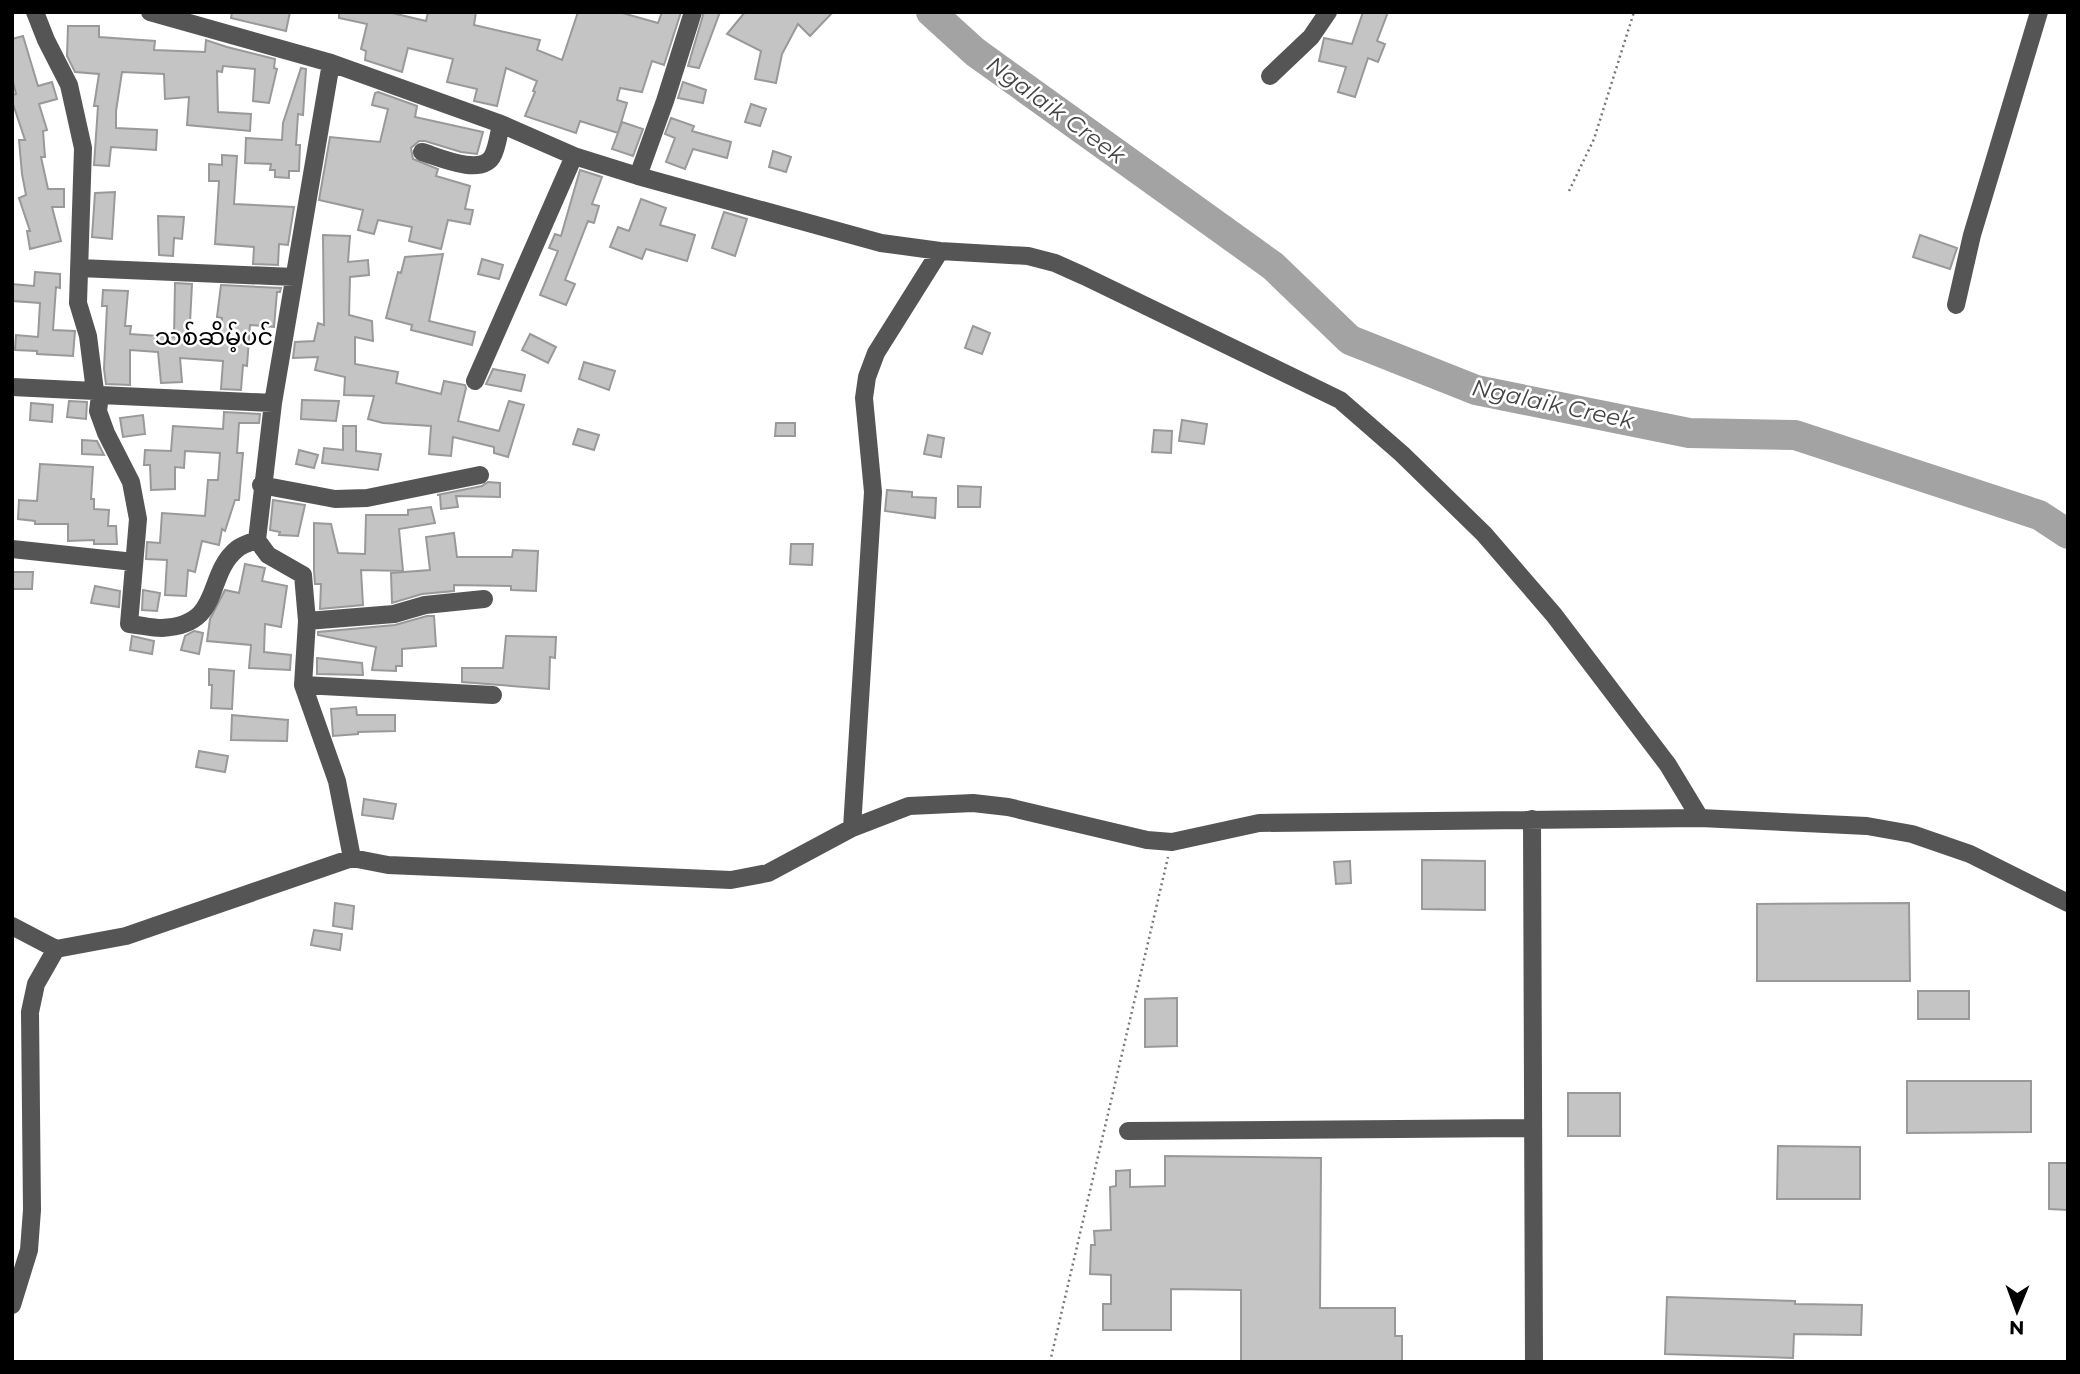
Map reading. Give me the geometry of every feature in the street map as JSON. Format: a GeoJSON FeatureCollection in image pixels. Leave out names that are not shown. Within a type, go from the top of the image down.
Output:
{"type":"FeatureCollection","features":[{"type":"Feature","properties":{"kind":"street"},"geometry":{"type":"LineString","coordinates":[[35,12],[69,85],[83,148],[78,303],[88,336],[99,411],[106,433],[131,482],[138,519],[129,624],[162,628],[200,616],[210,601],[222,569],[237,549],[257,540]]}},
{"type":"Feature","properties":{"kind":"street"},"geometry":{"type":"LineString","coordinates":[[150,12],[331,63],[501,124],[574,156],[638,176],[881,243],[940,251],[1028,256],[1055,263],[1340,400],[1402,454],[1484,534],[1627,708],[1668,765],[1700,818]]}},
{"type":"Feature","properties":{"kind":"street"},"geometry":{"type":"LineString","coordinates":[[638,176],[666,101],[693,12]]}},
{"type":"Feature","properties":{"kind":"street"},"geometry":{"type":"LineString","coordinates":[[1270,76],[1311,37],[1328,12]]}},
{"type":"Feature","properties":{"kind":"street"},"geometry":{"type":"LineString","coordinates":[[1956,305],[1972,235],[2039,12]]}},
{"type":"Feature","properties":{"kind":"street"},"geometry":{"type":"LineString","coordinates":[[331,63],[273,403],[261,485],[257,540],[268,555],[303,575],[307,621],[303,685],[337,781],[352,858]]}},
{"type":"Feature","properties":{"kind":"street"},"geometry":{"type":"LineString","coordinates":[[422,152],[471,166],[483,164],[492,158],[501,124]]}},
{"type":"Feature","properties":{"kind":"street"},"geometry":{"type":"LineString","coordinates":[[475,381],[574,156]]}},
{"type":"Feature","properties":{"kind":"street"},"geometry":{"type":"LineString","coordinates":[[852,828],[873,492],[864,398],[867,377],[876,354],[940,251]]}},
{"type":"Feature","properties":{"kind":"street"},"geometry":{"type":"LineString","coordinates":[[79,268],[294,276]]}},
{"type":"Feature","properties":{"kind":"street"},"geometry":{"type":"LineString","coordinates":[[12,387],[273,403]]}},
{"type":"Feature","properties":{"kind":"street"},"geometry":{"type":"LineString","coordinates":[[261,485],[335,499],[367,498],[480,475]]}},
{"type":"Feature","properties":{"kind":"street"},"geometry":{"type":"LineString","coordinates":[[12,549],[134,562]]}},
{"type":"Feature","properties":{"kind":"street"},"geometry":{"type":"LineString","coordinates":[[307,621],[394,614],[425,605],[484,599]]}},
{"type":"Feature","properties":{"kind":"street"},"geometry":{"type":"LineString","coordinates":[[303,685],[493,695]]}},
{"type":"Feature","properties":{"kind":"street"},"geometry":{"type":"LineString","coordinates":[[12,926],[56,949],[126,936],[352,858],[388,865],[731,880],[768,873],[852,828],[909,806],[973,803],[1018,809],[1147,840],[1172,842],[1259,823],[1700,818],[1867,826],[1912,834],[1970,854],[2068,903]]}},
{"type":"Feature","properties":{"kind":"street"},"geometry":{"type":"LineString","coordinates":[[1532,820],[1534,1362]]}},
{"type":"Feature","properties":{"kind":"street"},"geometry":{"type":"LineString","coordinates":[[12,1305],[29,1250],[32,1210],[30,1012],[36,984],[56,949]]}},
{"type":"Feature","properties":{"kind":"street"},"geometry":{"type":"LineString","coordinates":[[1128,1132],[1533,1128]]}},
{"type":"Feature","properties":{"kind":"path"},"geometry":{"type":"LineString","coordinates":[[1569,191],[1594,139],[1634,12]]}},
{"type":"Feature","properties":{"kind":"path"},"geometry":{"type":"LineString","coordinates":[[1050,1362],[1172,842]]}},
{"type":"Feature","properties":{"kind":"building"},"geometry":{"type":"Polygon","coordinates":[[[232,12],[290,12],[286,31],[231,18],[232,12]]]}},
{"type":"Feature","properties":{"kind":"building"},"geometry":{"type":"Polygon","coordinates":[[[339,12],[388,12],[426,21],[428,12],[476,12],[474,25],[540,40],[537,50],[562,60],[578,12],[619,12],[658,23],[662,12],[681,12],[664,65],[652,61],[642,92],[620,88],[617,100],[627,103],[618,133],[580,121],[576,133],[525,116],[537,81],[506,68],[497,106],[474,101],[477,89],[447,82],[453,59],[408,48],[402,72],[365,60],[366,51],[361,49],[367,24],[339,18],[339,12]]]}},
{"type":"Feature","properties":{"kind":"building"},"geometry":{"type":"Polygon","coordinates":[[[704,12],[720,12],[699,68],[688,66],[704,12]]]}},
{"type":"Feature","properties":{"kind":"building"},"geometry":{"type":"Polygon","coordinates":[[[745,12],[833,12],[810,36],[798,24],[782,54],[776,83],[755,79],[761,51],[727,34],[745,12]]]}},
{"type":"Feature","properties":{"kind":"building"},"geometry":{"type":"Polygon","coordinates":[[[1363,12],[1388,12],[1377,41],[1385,44],[1378,62],[1368,58],[1355,97],[1338,92],[1346,67],[1319,61],[1324,38],[1352,44],[1363,12]]]}},
{"type":"Feature","properties":{"kind":"building"},"geometry":{"type":"Polygon","coordinates":[[[68,26],[99,26],[99,37],[155,41],[154,50],[205,52],[206,40],[275,59],[274,68],[277,69],[269,103],[253,101],[255,69],[223,66],[222,72],[217,71],[218,112],[251,114],[250,131],[187,125],[189,97],[165,99],[164,74],[122,72],[116,128],[157,130],[156,150],[111,147],[109,166],[94,165],[98,106],[94,106],[99,74],[75,72],[67,56],[68,26]]]}},
{"type":"Feature","properties":{"kind":"building"},"geometry":{"type":"Polygon","coordinates":[[[23,36],[38,86],[52,82],[57,99],[39,104],[47,130],[43,131],[45,157],[41,157],[48,189],[64,189],[64,207],[52,207],[61,241],[30,249],[27,231],[30,231],[19,198],[26,195],[19,140],[25,140],[12,101],[12,95],[16,94],[12,78],[12,39],[23,36]]]}},
{"type":"Feature","properties":{"kind":"building"},"geometry":{"type":"Polygon","coordinates":[[[301,68],[306,69],[303,115],[298,114],[296,145],[300,145],[299,171],[289,171],[289,178],[275,177],[275,170],[270,170],[271,164],[245,163],[246,138],[282,140],[283,123],[301,68]]]}},
{"type":"Feature","properties":{"kind":"building"},"geometry":{"type":"Polygon","coordinates":[[[683,82],[706,90],[703,103],[678,98],[683,82]]]}},
{"type":"Feature","properties":{"kind":"building"},"geometry":{"type":"Polygon","coordinates":[[[375,93],[417,106],[415,117],[483,132],[477,154],[425,141],[419,141],[411,148],[413,159],[438,169],[436,176],[470,186],[465,209],[473,210],[470,224],[448,220],[441,249],[409,241],[412,227],[378,220],[374,234],[358,230],[363,210],[319,200],[330,137],[380,142],[388,109],[372,105],[375,93]]]}},
{"type":"Feature","properties":{"kind":"building"},"geometry":{"type":"Polygon","coordinates":[[[751,104],[766,109],[760,126],[745,122],[751,104]]]}},
{"type":"Feature","properties":{"kind":"building"},"geometry":{"type":"Polygon","coordinates":[[[671,118],[694,126],[692,131],[731,142],[727,158],[693,149],[685,169],[666,162],[675,138],[665,134],[671,118]]]}},
{"type":"Feature","properties":{"kind":"building"},"geometry":{"type":"Polygon","coordinates":[[[622,122],[643,129],[633,156],[612,149],[622,122]]]}},
{"type":"Feature","properties":{"kind":"building"},"geometry":{"type":"Polygon","coordinates":[[[773,151],[791,157],[786,172],[769,167],[773,151]]]}},
{"type":"Feature","properties":{"kind":"building"},"geometry":{"type":"Polygon","coordinates":[[[222,155],[237,156],[234,204],[294,207],[288,245],[279,244],[278,265],[253,264],[254,247],[215,244],[219,181],[209,181],[209,164],[222,165],[222,155]]]}},
{"type":"Feature","properties":{"kind":"building"},"geometry":{"type":"Polygon","coordinates":[[[580,170],[602,177],[592,204],[599,206],[594,223],[588,221],[565,280],[575,284],[566,305],[540,295],[558,251],[549,248],[555,234],[561,236],[580,170]]]}},
{"type":"Feature","properties":{"kind":"building"},"geometry":{"type":"Polygon","coordinates":[[[115,192],[112,239],[92,237],[95,193],[115,192]]]}},
{"type":"Feature","properties":{"kind":"building"},"geometry":{"type":"Polygon","coordinates":[[[641,199],[666,208],[660,225],[695,235],[687,261],[646,249],[642,259],[610,247],[618,227],[629,231],[641,199]]]}},
{"type":"Feature","properties":{"kind":"building"},"geometry":{"type":"Polygon","coordinates":[[[724,212],[747,219],[735,256],[712,248],[724,212]]]}},
{"type":"Feature","properties":{"kind":"building"},"geometry":{"type":"Polygon","coordinates":[[[158,216],[184,217],[182,239],[174,238],[173,256],[159,255],[158,216]]]}},
{"type":"Feature","properties":{"kind":"building"},"geometry":{"type":"Polygon","coordinates":[[[323,235],[350,236],[348,262],[368,260],[369,275],[350,277],[349,315],[372,321],[373,341],[355,337],[355,364],[398,372],[396,383],[441,394],[444,381],[465,385],[458,421],[499,431],[509,401],[524,405],[508,457],[494,453],[494,447],[453,437],[451,456],[429,454],[431,426],[383,423],[368,419],[374,396],[344,395],[345,377],[315,370],[318,357],[293,358],[295,342],[314,341],[318,323],[324,325],[323,235]]]}},
{"type":"Feature","properties":{"kind":"building"},"geometry":{"type":"Polygon","coordinates":[[[1920,235],[1957,248],[1950,269],[1913,257],[1920,235]]]}},
{"type":"Feature","properties":{"kind":"building"},"geometry":{"type":"Polygon","coordinates":[[[443,254],[429,321],[475,332],[472,345],[411,330],[412,325],[386,318],[398,272],[401,273],[405,257],[443,254]]]}},
{"type":"Feature","properties":{"kind":"building"},"geometry":{"type":"Polygon","coordinates":[[[482,259],[503,265],[499,279],[478,274],[482,259]]]}},
{"type":"Feature","properties":{"kind":"building"},"geometry":{"type":"Polygon","coordinates":[[[35,272],[60,274],[60,288],[56,287],[53,330],[75,331],[73,356],[15,350],[16,335],[38,337],[40,303],[12,301],[12,284],[34,286],[35,272]]]}},
{"type":"Feature","properties":{"kind":"building"},"geometry":{"type":"Polygon","coordinates":[[[175,283],[192,284],[189,342],[220,344],[222,318],[217,317],[221,285],[281,288],[280,292],[277,292],[274,327],[250,325],[247,366],[243,365],[241,390],[221,389],[223,361],[180,358],[182,382],[161,383],[158,352],[130,350],[130,385],[106,384],[104,369],[107,306],[102,306],[103,290],[128,291],[125,326],[131,326],[130,334],[174,337],[175,283]]]}},
{"type":"Feature","properties":{"kind":"building"},"geometry":{"type":"Polygon","coordinates":[[[973,326],[990,333],[982,354],[965,348],[973,326]]]}},
{"type":"Feature","properties":{"kind":"building"},"geometry":{"type":"Polygon","coordinates":[[[530,334],[556,347],[548,363],[522,350],[530,334]]]}},
{"type":"Feature","properties":{"kind":"building"},"geometry":{"type":"Polygon","coordinates":[[[584,362],[615,371],[609,390],[579,379],[584,362]]]}},
{"type":"Feature","properties":{"kind":"building"},"geometry":{"type":"Polygon","coordinates":[[[493,369],[525,375],[521,391],[486,384],[493,369]]]}},
{"type":"Feature","properties":{"kind":"building"},"geometry":{"type":"Polygon","coordinates":[[[302,400],[339,401],[336,421],[301,419],[302,400]]]}},
{"type":"Feature","properties":{"kind":"building"},"geometry":{"type":"Polygon","coordinates":[[[69,401],[87,402],[86,419],[67,417],[69,401]]]}},
{"type":"Feature","properties":{"kind":"building"},"geometry":{"type":"Polygon","coordinates":[[[31,403],[53,405],[52,422],[30,420],[31,403]]]}},
{"type":"Feature","properties":{"kind":"building"},"geometry":{"type":"Polygon","coordinates":[[[224,412],[260,414],[259,423],[239,423],[237,453],[243,453],[239,500],[235,500],[225,531],[222,529],[219,545],[202,541],[195,572],[188,570],[186,596],[165,595],[167,560],[146,559],[147,542],[160,543],[162,513],[205,516],[208,480],[218,480],[220,453],[185,451],[184,468],[175,467],[175,489],[151,490],[150,465],[144,465],[145,450],[171,451],[173,426],[223,429],[224,412]]]}},
{"type":"Feature","properties":{"kind":"building"},"geometry":{"type":"Polygon","coordinates":[[[143,415],[145,434],[123,437],[120,418],[143,415]]]}},
{"type":"Feature","properties":{"kind":"building"},"geometry":{"type":"Polygon","coordinates":[[[1182,420],[1207,424],[1204,444],[1179,441],[1182,420]]]}},
{"type":"Feature","properties":{"kind":"building"},"geometry":{"type":"Polygon","coordinates":[[[776,423],[795,423],[795,436],[775,436],[776,423]]]}},
{"type":"Feature","properties":{"kind":"building"},"geometry":{"type":"Polygon","coordinates":[[[343,426],[356,426],[356,451],[381,454],[378,470],[322,463],[324,448],[343,450],[343,426]]]}},
{"type":"Feature","properties":{"kind":"building"},"geometry":{"type":"Polygon","coordinates":[[[578,429],[599,435],[594,450],[573,444],[578,429]]]}},
{"type":"Feature","properties":{"kind":"building"},"geometry":{"type":"Polygon","coordinates":[[[1154,430],[1172,431],[1171,453],[1152,452],[1154,430]]]}},
{"type":"Feature","properties":{"kind":"building"},"geometry":{"type":"Polygon","coordinates":[[[928,435],[944,438],[941,457],[924,454],[928,435]]]}},
{"type":"Feature","properties":{"kind":"building"},"geometry":{"type":"Polygon","coordinates":[[[82,440],[97,441],[104,455],[82,454],[82,440]]]}},
{"type":"Feature","properties":{"kind":"building"},"geometry":{"type":"Polygon","coordinates":[[[299,450],[318,455],[314,468],[296,464],[299,450]]]}},
{"type":"Feature","properties":{"kind":"building"},"geometry":{"type":"Polygon","coordinates":[[[40,464],[93,467],[91,499],[94,499],[94,509],[109,510],[108,526],[116,526],[117,544],[94,544],[94,540],[68,541],[68,524],[35,524],[35,521],[18,519],[19,500],[37,501],[40,464]]]}},
{"type":"Feature","properties":{"kind":"building"},"geometry":{"type":"Polygon","coordinates":[[[488,482],[500,483],[500,497],[456,496],[458,507],[441,509],[440,495],[437,495],[482,486],[488,482]]]}},
{"type":"Feature","properties":{"kind":"building"},"geometry":{"type":"Polygon","coordinates":[[[958,486],[981,487],[980,507],[958,507],[958,486]]]}},
{"type":"Feature","properties":{"kind":"building"},"geometry":{"type":"Polygon","coordinates":[[[887,490],[912,492],[912,497],[936,498],[935,518],[885,511],[887,490]]]}},
{"type":"Feature","properties":{"kind":"building"},"geometry":{"type":"Polygon","coordinates":[[[273,500],[305,505],[298,536],[279,535],[280,532],[270,530],[273,500]]]}},
{"type":"Feature","properties":{"kind":"building"},"geometry":{"type":"Polygon","coordinates":[[[431,507],[435,523],[399,529],[403,571],[361,570],[363,605],[320,609],[321,584],[315,584],[314,571],[314,523],[331,524],[338,553],[365,554],[366,515],[408,515],[408,510],[431,507]]]}},
{"type":"Feature","properties":{"kind":"building"},"geometry":{"type":"Polygon","coordinates":[[[454,533],[457,557],[512,557],[513,550],[538,551],[536,591],[511,590],[511,586],[454,585],[454,591],[422,594],[392,603],[391,573],[430,570],[426,537],[454,533]]]}},
{"type":"Feature","properties":{"kind":"building"},"geometry":{"type":"Polygon","coordinates":[[[791,544],[813,544],[812,565],[790,564],[791,544]]]}},
{"type":"Feature","properties":{"kind":"building"},"geometry":{"type":"Polygon","coordinates":[[[245,564],[265,568],[262,581],[287,586],[281,627],[265,624],[264,652],[291,655],[290,670],[249,668],[251,645],[207,641],[210,619],[225,590],[239,593],[245,564]]]}},
{"type":"Feature","properties":{"kind":"building"},"geometry":{"type":"Polygon","coordinates":[[[12,572],[33,572],[32,589],[12,589],[12,572]]]}},
{"type":"Feature","properties":{"kind":"building"},"geometry":{"type":"Polygon","coordinates":[[[95,586],[120,591],[119,607],[91,603],[95,586]]]}},
{"type":"Feature","properties":{"kind":"building"},"geometry":{"type":"Polygon","coordinates":[[[143,590],[160,593],[157,611],[142,610],[143,590]]]}},
{"type":"Feature","properties":{"kind":"building"},"geometry":{"type":"Polygon","coordinates":[[[434,616],[436,646],[402,649],[402,666],[396,666],[396,671],[372,670],[376,647],[318,635],[318,632],[395,625],[434,616]]]}},
{"type":"Feature","properties":{"kind":"building"},"geometry":{"type":"Polygon","coordinates":[[[194,631],[203,633],[199,654],[181,650],[185,636],[194,631]]]}},
{"type":"Feature","properties":{"kind":"building"},"geometry":{"type":"Polygon","coordinates":[[[132,636],[154,641],[152,654],[130,650],[132,636]]]}},
{"type":"Feature","properties":{"kind":"building"},"geometry":{"type":"Polygon","coordinates":[[[506,636],[556,637],[555,658],[550,657],[549,689],[462,682],[462,668],[503,668],[506,636]]]}},
{"type":"Feature","properties":{"kind":"building"},"geometry":{"type":"Polygon","coordinates":[[[317,658],[362,663],[363,675],[317,674],[317,658]]]}},
{"type":"Feature","properties":{"kind":"building"},"geometry":{"type":"Polygon","coordinates":[[[209,669],[234,671],[232,709],[211,708],[212,685],[209,685],[209,669]]]}},
{"type":"Feature","properties":{"kind":"building"},"geometry":{"type":"Polygon","coordinates":[[[356,707],[357,715],[395,715],[395,731],[333,736],[331,709],[356,707]]]}},
{"type":"Feature","properties":{"kind":"building"},"geometry":{"type":"Polygon","coordinates":[[[232,715],[288,720],[287,741],[231,740],[232,715]]]}},
{"type":"Feature","properties":{"kind":"building"},"geometry":{"type":"Polygon","coordinates":[[[199,751],[228,756],[225,772],[196,767],[199,751]]]}},
{"type":"Feature","properties":{"kind":"building"},"geometry":{"type":"Polygon","coordinates":[[[364,799],[396,804],[393,819],[362,815],[364,799]]]}},
{"type":"Feature","properties":{"kind":"building"},"geometry":{"type":"Polygon","coordinates":[[[1422,860],[1485,861],[1485,910],[1422,909],[1422,860]]]}},
{"type":"Feature","properties":{"kind":"building"},"geometry":{"type":"Polygon","coordinates":[[[1350,861],[1351,883],[1336,884],[1334,862],[1350,861]]]}},
{"type":"Feature","properties":{"kind":"building"},"geometry":{"type":"Polygon","coordinates":[[[335,903],[354,906],[352,929],[333,926],[335,903]]]}},
{"type":"Feature","properties":{"kind":"building"},"geometry":{"type":"Polygon","coordinates":[[[1909,903],[1910,981],[1757,981],[1757,904],[1909,903]]]}},
{"type":"Feature","properties":{"kind":"building"},"geometry":{"type":"Polygon","coordinates":[[[314,930],[342,934],[340,950],[311,945],[314,930]]]}},
{"type":"Feature","properties":{"kind":"building"},"geometry":{"type":"Polygon","coordinates":[[[1918,991],[1969,991],[1969,1019],[1918,1019],[1918,991]]]}},
{"type":"Feature","properties":{"kind":"building"},"geometry":{"type":"Polygon","coordinates":[[[1177,998],[1177,1046],[1145,1047],[1145,999],[1177,998]]]}},
{"type":"Feature","properties":{"kind":"building"},"geometry":{"type":"Polygon","coordinates":[[[1907,1081],[2031,1081],[2031,1132],[1907,1133],[1907,1081]]]}},
{"type":"Feature","properties":{"kind":"building"},"geometry":{"type":"Polygon","coordinates":[[[1568,1093],[1620,1093],[1620,1136],[1568,1136],[1568,1093]]]}},
{"type":"Feature","properties":{"kind":"building"},"geometry":{"type":"Polygon","coordinates":[[[1778,1146],[1860,1147],[1860,1199],[1777,1199],[1778,1146]]]}},
{"type":"Feature","properties":{"kind":"building"},"geometry":{"type":"Polygon","coordinates":[[[1165,1156],[1321,1158],[1320,1308],[1395,1308],[1395,1336],[1402,1336],[1402,1362],[1241,1362],[1241,1290],[1171,1289],[1171,1330],[1103,1330],[1103,1304],[1111,1304],[1111,1275],[1090,1274],[1091,1245],[1095,1245],[1094,1231],[1111,1230],[1110,1187],[1116,1186],[1116,1171],[1130,1170],[1130,1187],[1165,1186],[1165,1156]]]}},
{"type":"Feature","properties":{"kind":"building"},"geometry":{"type":"Polygon","coordinates":[[[2049,1163],[2068,1163],[2068,1210],[2049,1209],[2049,1163]]]}},
{"type":"Feature","properties":{"kind":"building"},"geometry":{"type":"Polygon","coordinates":[[[1667,1297],[1862,1305],[1861,1335],[1794,1334],[1793,1358],[1665,1354],[1667,1297]]]}},
{"type":"Feature","properties":{"kind":"waterway","name":"Ngalaik Creek"},"geometry":{"type":"LineString","coordinates":[[931,12],[975,52],[1273,266],[1350,340],[1476,390],[1689,433],[1795,435],[2039,515],[2068,534]]}},
{"type":"Feature","properties":{"kind":"district","name":"သစ်ဆိမ့်ပင်"},"geometry":{"type":"Point","coordinates":[214,337]}}]}
